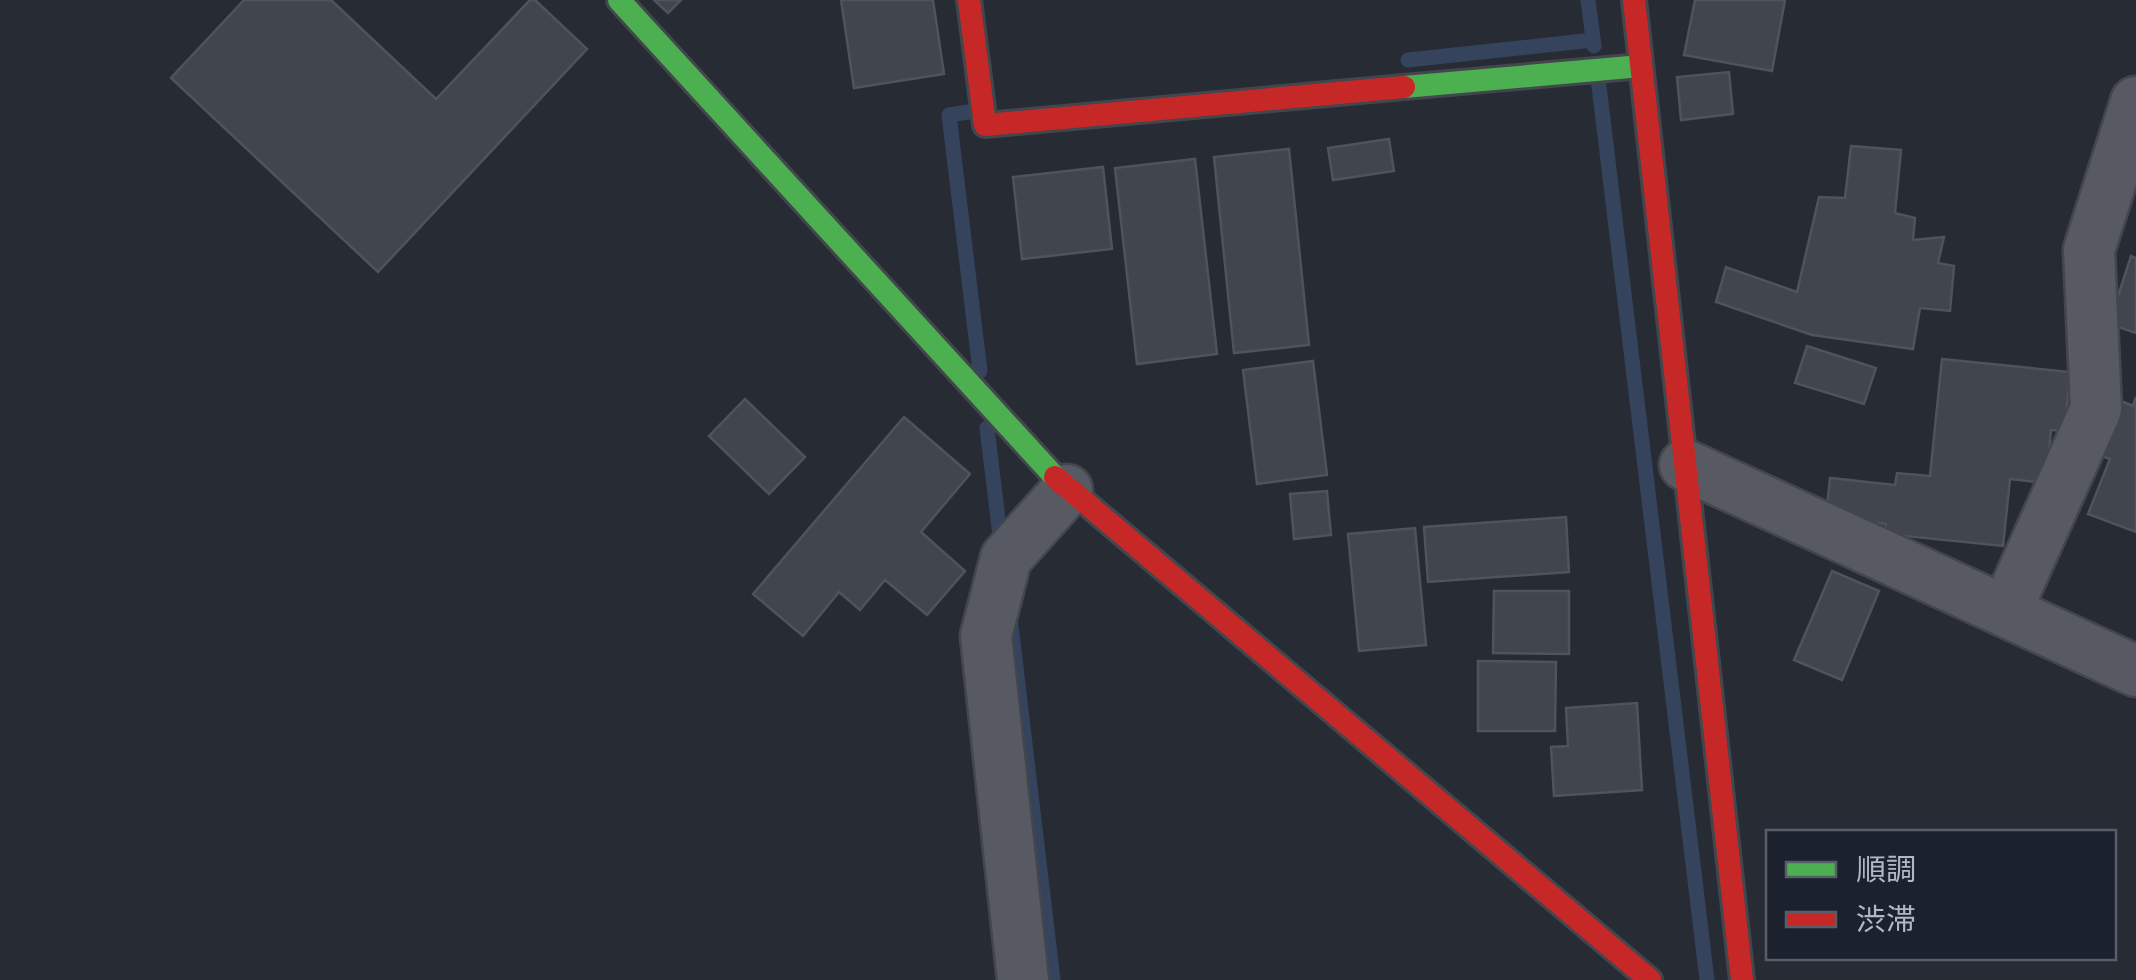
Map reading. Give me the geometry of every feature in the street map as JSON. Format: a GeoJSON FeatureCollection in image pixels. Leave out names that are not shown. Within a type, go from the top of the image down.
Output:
{"type":"FeatureCollection","features":[{"type":"Feature","properties":{"kind":"street"},"geometry":{"type":"LineString","coordinates":[[620,0],[1067,490],[1650,980]]}},
{"type":"Feature","properties":{"kind":"street"},"geometry":{"type":"LineString","coordinates":[[969,0],[985,126],[1641,66]]}},
{"type":"Feature","properties":{"kind":"street"},"geometry":{"type":"LineString","coordinates":[[1634,0],[1742,980]]}},
{"type":"Feature","properties":{"kind":"street"},"geometry":{"type":"LineString","coordinates":[[2006,611],[2096,409],[2089,250],[2136,102]]}},
{"type":"Feature","properties":{"kind":"street"},"geometry":{"type":"LineString","coordinates":[[1685,465],[2136,672]]}},
{"type":"Feature","properties":{"kind":"street"},"geometry":{"type":"LineString","coordinates":[[1023,980],[986,636],[1006,558],[1067,490]]}},
{"type":"Feature","properties":{"kind":"building"},"geometry":{"type":"Polygon","coordinates":[[[244,0],[331,0],[436,99],[530,0],[535,0],[587,49],[378,272],[171,78],[244,0]]]}},
{"type":"Feature","properties":{"kind":"building"},"geometry":{"type":"Polygon","coordinates":[[[654,0],[681,0],[668,13],[654,0]]]}},
{"type":"Feature","properties":{"kind":"building"},"geometry":{"type":"Polygon","coordinates":[[[841,0],[933,0],[944,74],[854,88],[841,0]]]}},
{"type":"Feature","properties":{"kind":"building"},"geometry":{"type":"Polygon","coordinates":[[[1695,0],[1785,0],[1772,71],[1684,55],[1695,0]]]}},
{"type":"Feature","properties":{"kind":"building"},"geometry":{"type":"Polygon","coordinates":[[[1729,72],[1733,114],[1681,120],[1677,77],[1729,72]]]}},
{"type":"Feature","properties":{"kind":"building"},"geometry":{"type":"Polygon","coordinates":[[[1389,139],[1394,171],[1333,180],[1328,148],[1389,139]]]}},
{"type":"Feature","properties":{"kind":"building"},"geometry":{"type":"Polygon","coordinates":[[[1851,146],[1901,150],[1895,213],[1915,218],[1913,240],[1944,237],[1938,263],[1954,266],[1950,311],[1920,308],[1913,349],[1812,335],[1716,302],[1726,267],[1797,292],[1819,197],[1845,198],[1851,146]]]}},
{"type":"Feature","properties":{"kind":"building"},"geometry":{"type":"Polygon","coordinates":[[[1289,149],[1309,345],[1234,353],[1214,157],[1289,149]]]}},
{"type":"Feature","properties":{"kind":"building"},"geometry":{"type":"Polygon","coordinates":[[[1195,159],[1217,354],[1137,364],[1115,168],[1195,159]]]}},
{"type":"Feature","properties":{"kind":"building"},"geometry":{"type":"Polygon","coordinates":[[[1103,167],[1112,249],[1022,259],[1013,177],[1103,167]]]}},
{"type":"Feature","properties":{"kind":"building"},"geometry":{"type":"Polygon","coordinates":[[[2131,256],[2136,258],[2136,333],[2109,324],[2131,256]]]}},
{"type":"Feature","properties":{"kind":"building"},"geometry":{"type":"Polygon","coordinates":[[[1807,346],[1876,368],[1864,404],[1795,383],[1807,346]]]}},
{"type":"Feature","properties":{"kind":"building"},"geometry":{"type":"Polygon","coordinates":[[[1942,359],[2070,372],[2065,431],[2051,430],[2046,483],[2010,479],[2003,546],[1885,534],[1886,524],[1826,517],[1830,478],[1895,485],[1897,473],[1930,476],[1942,359]]]}},
{"type":"Feature","properties":{"kind":"building"},"geometry":{"type":"Polygon","coordinates":[[[1313,361],[1327,475],[1257,484],[1243,370],[1313,361]]]}},
{"type":"Feature","properties":{"kind":"building"},"geometry":{"type":"Polygon","coordinates":[[[2136,397],[2136,532],[2088,514],[2110,459],[2093,453],[2114,398],[2133,406],[2136,397]]]}},
{"type":"Feature","properties":{"kind":"building"},"geometry":{"type":"Polygon","coordinates":[[[745,399],[805,457],[769,494],[709,436],[745,399]]]}},
{"type":"Feature","properties":{"kind":"building"},"geometry":{"type":"Polygon","coordinates":[[[904,417],[970,474],[921,532],[965,571],[927,615],[885,580],[860,610],[839,592],[803,636],[753,594],[904,417]]]}},
{"type":"Feature","properties":{"kind":"building"},"geometry":{"type":"Polygon","coordinates":[[[1327,491],[1331,535],[1294,539],[1290,494],[1327,491]]]}},
{"type":"Feature","properties":{"kind":"building"},"geometry":{"type":"Polygon","coordinates":[[[1566,517],[1569,572],[1428,582],[1424,527],[1566,517]]]}},
{"type":"Feature","properties":{"kind":"building"},"geometry":{"type":"Polygon","coordinates":[[[1415,528],[1426,645],[1359,651],[1348,534],[1415,528]]]}},
{"type":"Feature","properties":{"kind":"building"},"geometry":{"type":"Polygon","coordinates":[[[1832,571],[1879,591],[1842,680],[1794,660],[1832,571]]]}},
{"type":"Feature","properties":{"kind":"building"},"geometry":{"type":"Polygon","coordinates":[[[1494,591],[1569,591],[1569,654],[1493,653],[1494,591]]]}},
{"type":"Feature","properties":{"kind":"building"},"geometry":{"type":"Polygon","coordinates":[[[1478,661],[1556,662],[1555,731],[1478,731],[1478,661]]]}},
{"type":"Feature","properties":{"kind":"building"},"geometry":{"type":"Polygon","coordinates":[[[1637,703],[1642,790],[1554,796],[1551,747],[1568,746],[1566,708],[1637,703]]]}},
{"type":"Feature","properties":{"kind":"waterway"},"geometry":{"type":"LineString","coordinates":[[1588,0],[1594,46]]}},
{"type":"Feature","properties":{"kind":"waterway"},"geometry":{"type":"LineString","coordinates":[[1408,60],[1593,40]]}},
{"type":"Feature","properties":{"kind":"waterway"},"geometry":{"type":"LineString","coordinates":[[1598,78],[1707,980]]}},
{"type":"Feature","properties":{"kind":"waterway"},"geometry":{"type":"LineString","coordinates":[[974,111],[949,115],[980,371]]}},
{"type":"Feature","properties":{"kind":"waterway"},"geometry":{"type":"LineString","coordinates":[[987,428],[1001,544]]}},
{"type":"Feature","properties":{"kind":"waterway"},"geometry":{"type":"LineString","coordinates":[[1010,617],[1053,980]]}},
{"type":"Feature","properties":{"kind":"traffic: fast"},"geometry":{"type":"LineString","coordinates":[[619,0],[1055,477]]}},
{"type":"Feature","properties":{"kind":"traffic: fast"},"geometry":{"type":"LineString","coordinates":[[1404,87],[1641,66]]}},
{"type":"Feature","properties":{"kind":"traffic: jam"},"geometry":{"type":"LineString","coordinates":[[969,0],[985,125],[1404,87]]}},
{"type":"Feature","properties":{"kind":"traffic: jam"},"geometry":{"type":"LineString","coordinates":[[1634,0],[1742,980]]}},
{"type":"Feature","properties":{"kind":"traffic: jam"},"geometry":{"type":"LineString","coordinates":[[1055,477],[1650,980]]}}]}
